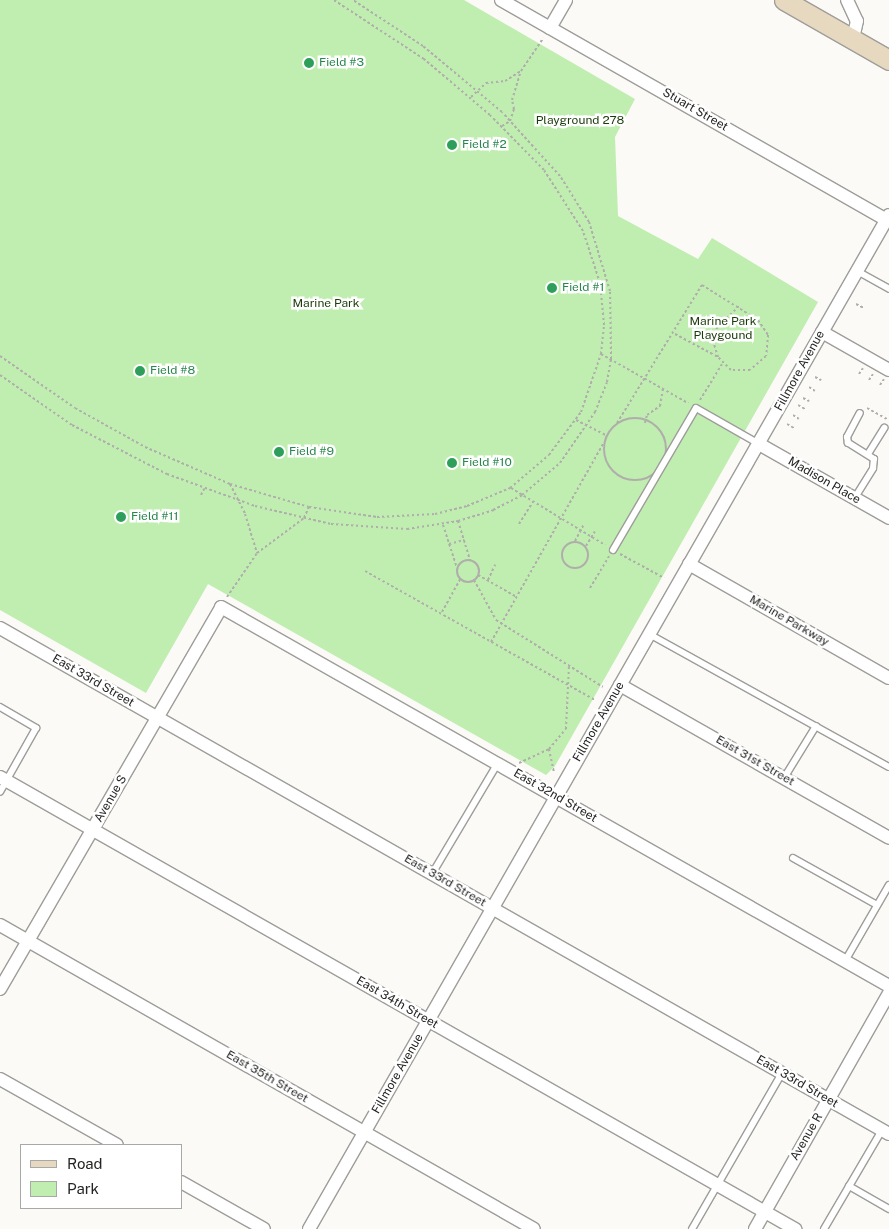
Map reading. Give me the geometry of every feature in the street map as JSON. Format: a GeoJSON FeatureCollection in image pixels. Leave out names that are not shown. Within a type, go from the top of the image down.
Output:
{"type":"FeatureCollection","features":[{"type":"Feature","properties":{"kind":"main road"},"geometry":{"type":"LineString","coordinates":[[784,0],[889,60]]}},
{"type":"Feature","properties":{"kind":"street","name":"Stuart Street"},"geometry":{"type":"LineString","coordinates":[[501,0],[546,33],[888,219]]}},
{"type":"Feature","properties":{"kind":"street"},"geometry":{"type":"LineString","coordinates":[[546,33],[566,0]]}},
{"type":"Feature","properties":{"kind":"street"},"geometry":{"type":"LineString","coordinates":[[847,0],[857,21],[853,39]]}},
{"type":"Feature","properties":{"kind":"street","name":"Fillmore Avenue"},"geometry":{"type":"LineString","coordinates":[[309,1229],[888,219]]}},
{"type":"Feature","properties":{"kind":"street"},"geometry":{"type":"LineString","coordinates":[[822,332],[886,375]]}},
{"type":"Feature","properties":{"kind":"street","name":"Madison Place"},"geometry":{"type":"LineString","coordinates":[[759,444],[889,518]]}},
{"type":"Feature","properties":{"kind":"street","name":"Marine Parkway"},"geometry":{"type":"LineString","coordinates":[[690,564],[889,678]]}},
{"type":"Feature","properties":{"kind":"street","name":"Avenue S"},"geometry":{"type":"LineString","coordinates":[[0,989],[94,830],[224,602]]}},
{"type":"Feature","properties":{"kind":"street","name":"East 32nd Street"},"geometry":{"type":"LineString","coordinates":[[224,602],[498,763],[889,986]]}},
{"type":"Feature","properties":{"kind":"street","name":"East 33rd Street"},"geometry":{"type":"LineString","coordinates":[[0,628],[886,1132]]}},
{"type":"Feature","properties":{"kind":"street","name":"East 31st Street"},"geometry":{"type":"LineString","coordinates":[[620,685],[889,838]]}},
{"type":"Feature","properties":{"kind":"street","name":"East 34th Street"},"geometry":{"type":"LineString","coordinates":[[4,778],[795,1229]]}},
{"type":"Feature","properties":{"kind":"street","name":"East 35th Street"},"geometry":{"type":"LineString","coordinates":[[0,925],[534,1229]]}},
{"type":"Feature","properties":{"kind":"street","name":"Avenue R"},"geometry":{"type":"LineString","coordinates":[[755,1229],[889,993]]}},
{"type":"Feature","properties":{"kind":"street"},"geometry":{"type":"LineString","coordinates":[[0,1079],[115,1144]]}},
{"type":"Feature","properties":{"kind":"street"},"geometry":{"type":"LineString","coordinates":[[182,1183],[264,1229]]}},
{"type":"Feature","properties":{"kind":"lane"},"geometry":{"type":"LineString","coordinates":[[857,271],[889,289]]}},
{"type":"Feature","properties":{"kind":"lane"},"geometry":{"type":"LineString","coordinates":[[613,550],[696,408],[759,444]]}},
{"type":"Feature","properties":{"kind":"lane"},"geometry":{"type":"LineString","coordinates":[[854,499],[873,468],[874,459],[848,443],[846,437],[860,414]]}},
{"type":"Feature","properties":{"kind":"lane"},"geometry":{"type":"LineString","coordinates":[[868,454],[884,428]]}},
{"type":"Feature","properties":{"kind":"lane"},"geometry":{"type":"LineString","coordinates":[[649,634],[889,766]]}},
{"type":"Feature","properties":{"kind":"lane"},"geometry":{"type":"LineString","coordinates":[[0,707],[36,728],[4,778],[0,792]]}},
{"type":"Feature","properties":{"kind":"lane"},"geometry":{"type":"LineString","coordinates":[[784,778],[816,726]]}},
{"type":"Feature","properties":{"kind":"lane"},"geometry":{"type":"LineString","coordinates":[[432,874],[498,763]]}},
{"type":"Feature","properties":{"kind":"lane"},"geometry":{"type":"LineString","coordinates":[[793,858],[878,904]]}},
{"type":"Feature","properties":{"kind":"lane"},"geometry":{"type":"LineString","coordinates":[[845,961],[889,884]]}},
{"type":"Feature","properties":{"kind":"lane"},"geometry":{"type":"LineString","coordinates":[[692,1229],[782,1073]]}},
{"type":"Feature","properties":{"kind":"lane"},"geometry":{"type":"LineString","coordinates":[[824,1229],[849,1186],[886,1132]]}},
{"type":"Feature","properties":{"kind":"lane"},"geometry":{"type":"LineString","coordinates":[[849,1186],[889,1209]]}},
{"type":"Feature","properties":{"kind":"path"},"geometry":{"type":"LineString","coordinates":[[0,356],[59,398],[120,435],[230,484],[309,507],[360,516],[416,516],[467,506],[510,488],[542,463],[576,420],[591,390],[601,354],[604,325],[600,283],[583,232],[558,188],[502,126],[471,97],[398,40],[334,0]]}},
{"type":"Feature","properties":{"kind":"path"},"geometry":{"type":"LineString","coordinates":[[0,374],[100,440],[204,489],[304,518],[365,528],[408,529],[443,525],[493,510],[522,495],[560,463],[587,426],[604,392],[611,359],[612,304],[596,238],[579,202],[560,176],[510,120],[423,46],[353,0]]}},
{"type":"Feature","properties":{"kind":"path"},"geometry":{"type":"LineString","coordinates":[[502,126],[510,120],[521,71],[546,33]]}},
{"type":"Feature","properties":{"kind":"path"},"geometry":{"type":"LineString","coordinates":[[471,97],[486,83],[505,81],[521,71]]}},
{"type":"Feature","properties":{"kind":"path"},"geometry":{"type":"LineString","coordinates":[[491,642],[606,436],[617,423],[675,334],[702,285],[739,306],[741,312],[758,320],[766,330],[768,352],[762,363],[750,370],[734,371],[722,363],[718,357],[714,344],[716,329],[739,306]]}},
{"type":"Feature","properties":{"kind":"path"},"geometry":{"type":"LineString","coordinates":[[856,304],[864,308]]}},
{"type":"Feature","properties":{"kind":"path"},"geometry":{"type":"LineString","coordinates":[[675,334],[718,357]]}},
{"type":"Feature","properties":{"kind":"path"},"geometry":{"type":"LineString","coordinates":[[601,354],[696,408],[722,363]]}},
{"type":"Feature","properties":{"kind":"path"},"geometry":{"type":"LineString","coordinates":[[858,374],[863,367]]}},
{"type":"Feature","properties":{"kind":"path"},"geometry":{"type":"LineString","coordinates":[[869,380],[874,373]]}},
{"type":"Feature","properties":{"kind":"path"},"geometry":{"type":"LineString","coordinates":[[880,385],[886,375]]}},
{"type":"Feature","properties":{"kind":"path"},"geometry":{"type":"LineString","coordinates":[[815,377],[821,380]]}},
{"type":"Feature","properties":{"kind":"path"},"geometry":{"type":"LineString","coordinates":[[809,387],[815,391]]}},
{"type":"Feature","properties":{"kind":"path"},"geometry":{"type":"LineString","coordinates":[[645,421],[660,406],[663,389]]}},
{"type":"Feature","properties":{"kind":"path"},"geometry":{"type":"LineString","coordinates":[[803,398],[809,401]]}},
{"type":"Feature","properties":{"kind":"path"},"geometry":{"type":"LineString","coordinates":[[798,405],[805,410]]}},
{"type":"Feature","properties":{"kind":"path"},"geometry":{"type":"LineString","coordinates":[[860,414],[865,406],[889,420]]}},
{"type":"Feature","properties":{"kind":"path"},"geometry":{"type":"LineString","coordinates":[[793,415],[800,419]]}},
{"type":"Feature","properties":{"kind":"path"},"geometry":{"type":"LineString","coordinates":[[604,442],[607,463],[622,477],[643,479],[661,467],[666,452],[663,436],[645,421],[631,418],[617,423]]}},
{"type":"Feature","properties":{"kind":"path"},"geometry":{"type":"LineString","coordinates":[[576,420],[606,436]]}},
{"type":"Feature","properties":{"kind":"path"},"geometry":{"type":"LineString","coordinates":[[787,424],[794,428]]}},
{"type":"Feature","properties":{"kind":"path"},"geometry":{"type":"LineString","coordinates":[[230,484],[238,500],[256,553]]}},
{"type":"Feature","properties":{"kind":"path"},"geometry":{"type":"LineString","coordinates":[[510,488],[580,531],[664,578]]}},
{"type":"Feature","properties":{"kind":"path"},"geometry":{"type":"LineString","coordinates":[[201,495],[204,489]]}},
{"type":"Feature","properties":{"kind":"path"},"geometry":{"type":"LineString","coordinates":[[519,524],[533,502]]}},
{"type":"Feature","properties":{"kind":"path"},"geometry":{"type":"LineString","coordinates":[[224,602],[256,553],[304,518],[309,507]]}},
{"type":"Feature","properties":{"kind":"path"},"geometry":{"type":"LineString","coordinates":[[458,521],[470,560],[476,564],[478,575],[474,580],[464,582],[460,579]]}},
{"type":"Feature","properties":{"kind":"path"},"geometry":{"type":"LineString","coordinates":[[575,541],[585,546],[588,557],[583,565],[575,568],[567,566],[562,559],[562,550],[567,544],[575,541],[584,524]]}},
{"type":"Feature","properties":{"kind":"path"},"geometry":{"type":"LineString","coordinates":[[442,613],[460,579],[443,525]]}},
{"type":"Feature","properties":{"kind":"path"},"geometry":{"type":"LineString","coordinates":[[585,546],[595,530]]}},
{"type":"Feature","properties":{"kind":"path"},"geometry":{"type":"LineString","coordinates":[[449,544],[464,540]]}},
{"type":"Feature","properties":{"kind":"path"},"geometry":{"type":"LineString","coordinates":[[590,588],[613,550]]}},
{"type":"Feature","properties":{"kind":"path"},"geometry":{"type":"LineString","coordinates":[[457,568],[461,563],[470,560]]}},
{"type":"Feature","properties":{"kind":"path"},"geometry":{"type":"LineString","coordinates":[[488,580],[496,564]]}},
{"type":"Feature","properties":{"kind":"path"},"geometry":{"type":"LineString","coordinates":[[365,571],[595,700]]}},
{"type":"Feature","properties":{"kind":"path"},"geometry":{"type":"LineString","coordinates":[[478,575],[515,596]]}},
{"type":"Feature","properties":{"kind":"path"},"geometry":{"type":"LineString","coordinates":[[474,580],[486,606],[500,624],[602,687]]}},
{"type":"Feature","properties":{"kind":"path"},"geometry":{"type":"LineString","coordinates":[[520,763],[549,749],[568,723],[569,666]]}},
{"type":"Feature","properties":{"kind":"path"},"geometry":{"type":"LineString","coordinates":[[549,749],[554,772]]}},
{"type":"Feature","properties":{"kind":"green space","name":"Marine Park"},"geometry":{"type":"Polygon","coordinates":[[[0,0],[464,0],[635,99],[615,137],[618,216],[698,259],[712,238],[818,302],[555,766],[546,775],[208,584],[146,693],[0,610],[0,0]]]}},
{"type":"Feature","properties":{"kind":"place","name":"Field #3"},"geometry":{"type":"Point","coordinates":[309,63]}},
{"type":"Feature","properties":{"kind":"place","name":"Field #2"},"geometry":{"type":"Point","coordinates":[452,145]}},
{"type":"Feature","properties":{"kind":"place","name":"Field #1"},"geometry":{"type":"Point","coordinates":[552,288]}},
{"type":"Feature","properties":{"kind":"place","name":"Field #8"},"geometry":{"type":"Point","coordinates":[140,371]}},
{"type":"Feature","properties":{"kind":"place","name":"Field #9"},"geometry":{"type":"Point","coordinates":[279,452]}},
{"type":"Feature","properties":{"kind":"place","name":"Field #10"},"geometry":{"type":"Point","coordinates":[452,463]}},
{"type":"Feature","properties":{"kind":"place","name":"Field #11"},"geometry":{"type":"Point","coordinates":[121,517]}},
{"type":"Feature","properties":{"kind":"park label","name":"Playground 278"},"geometry":{"type":"Point","coordinates":[580,121]}},
{"type":"Feature","properties":{"kind":"park label","name":"Marine Park Playgound"},"geometry":{"type":"Point","coordinates":[723,329]}}]}
